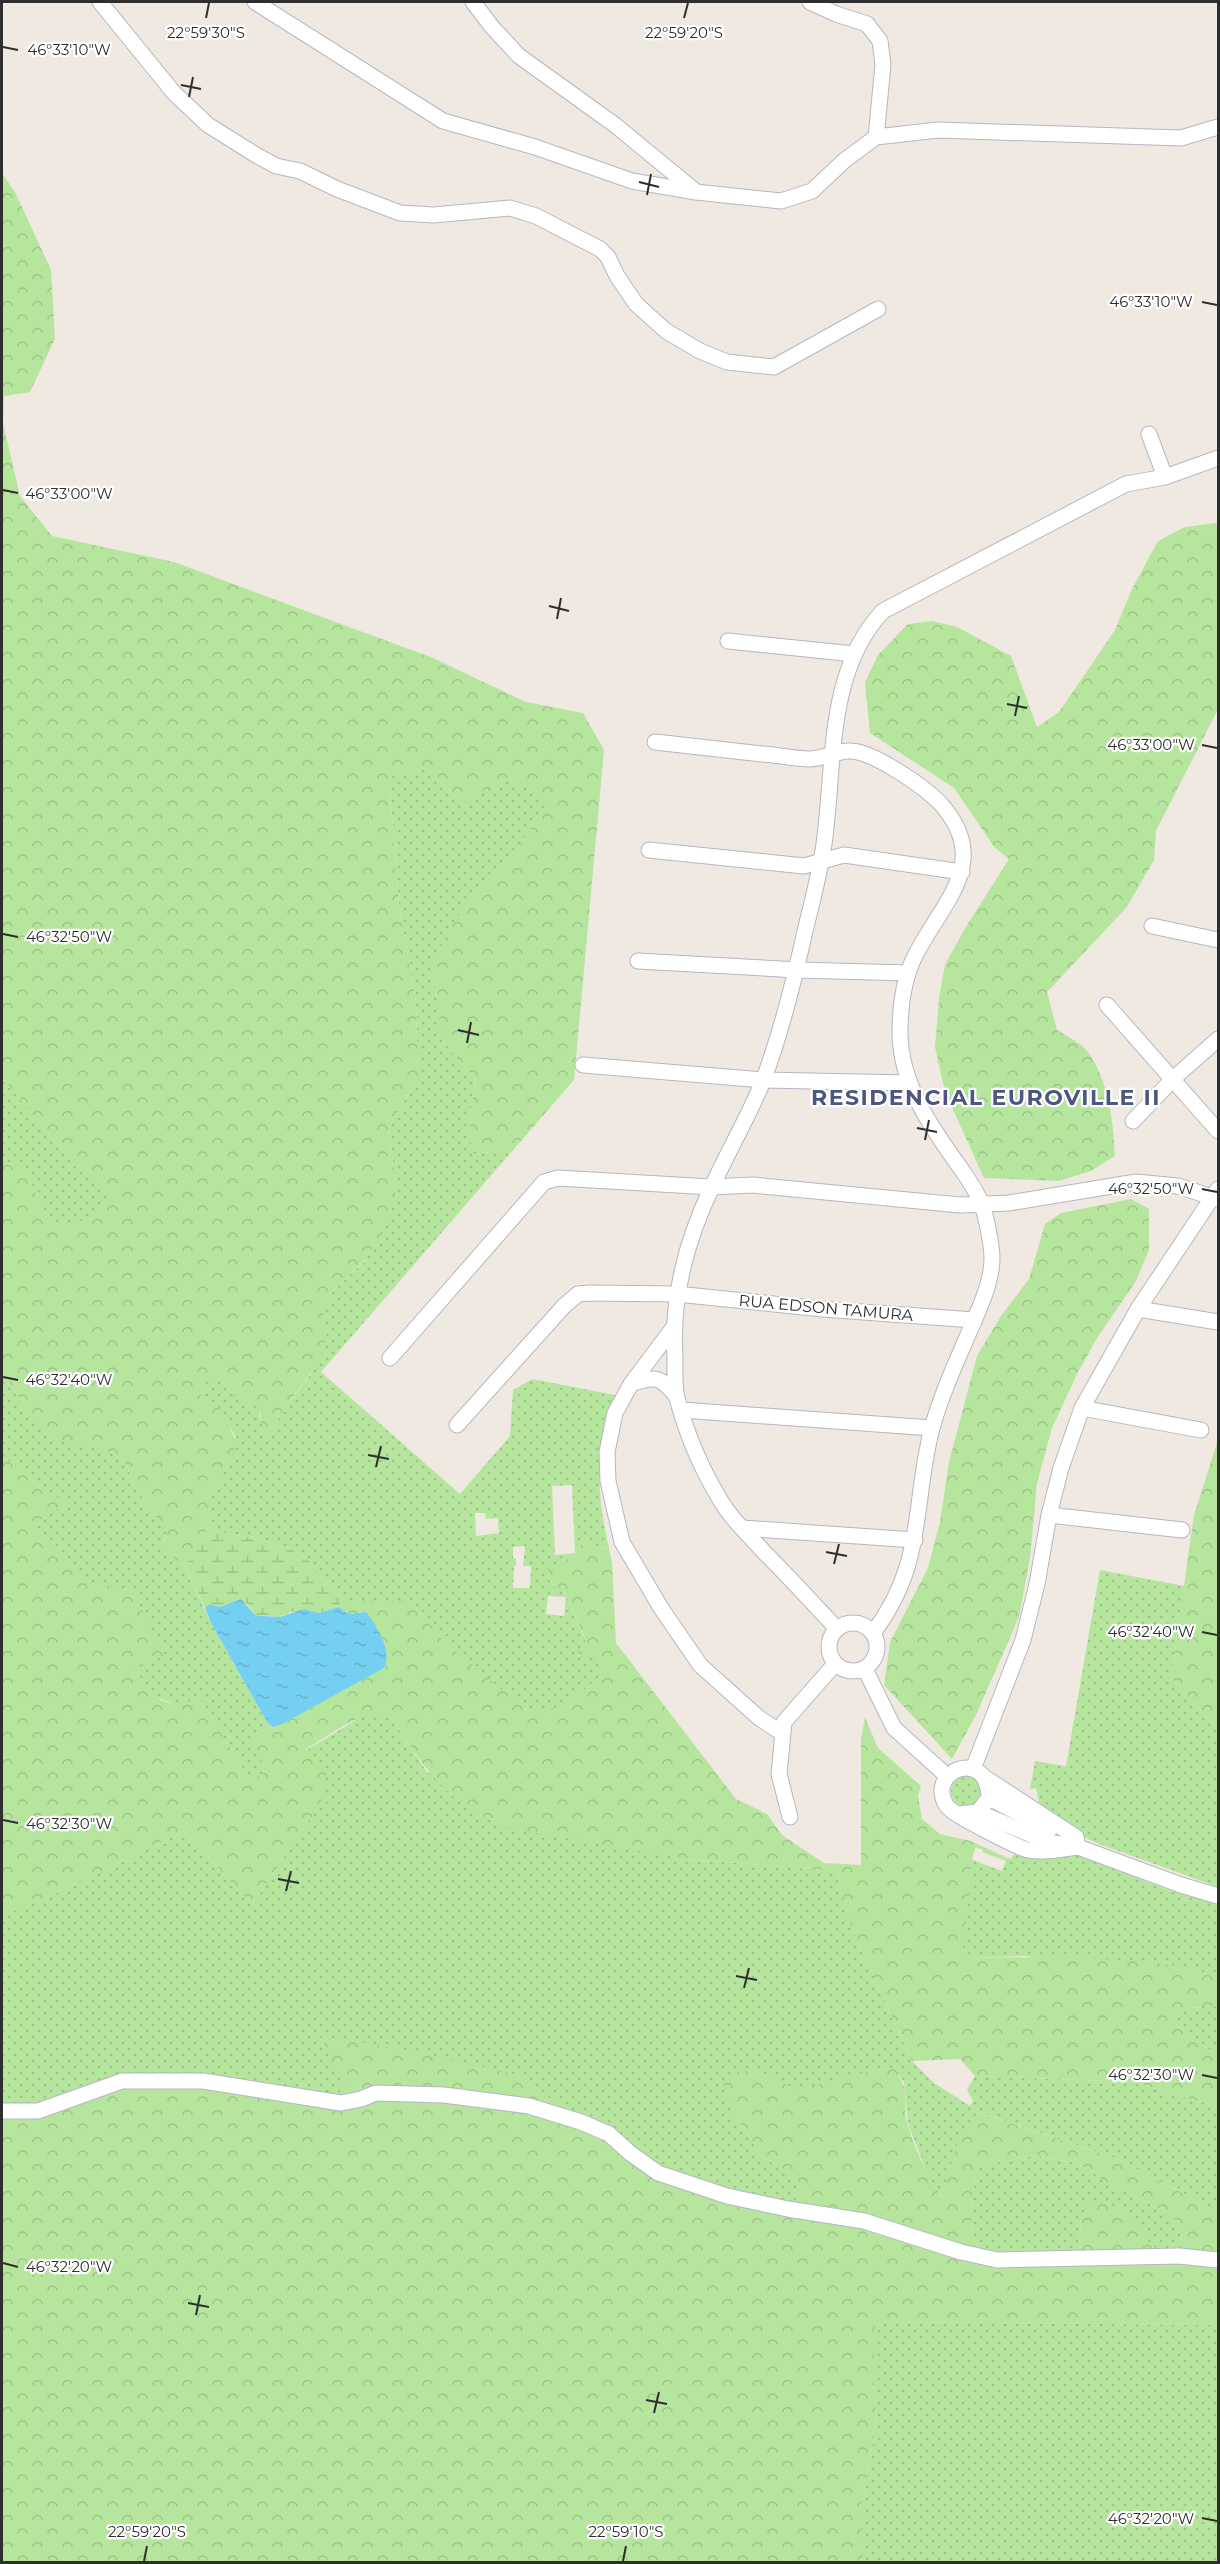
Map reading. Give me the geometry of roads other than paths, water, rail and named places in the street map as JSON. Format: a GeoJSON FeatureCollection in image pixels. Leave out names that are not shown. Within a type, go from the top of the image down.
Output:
{"type":"FeatureCollection","features":[{"type":"Feature","properties":{"kind":"street"},"geometry":{"type":"LineString","coordinates":[[100,2],[174,93],[208,125],[256,155],[276,166],[300,171],[337,189],[400,213],[434,216],[510,208],[536,216],[600,249],[608,257],[617,276],[636,304],[666,331],[700,351],[727,362],[774,367],[878,309]]}},
{"type":"Feature","properties":{"kind":"street"},"geometry":{"type":"LineString","coordinates":[[255,2],[443,122],[535,147],[632,181],[696,192],[781,201],[812,191],[845,160],[876,137],[938,130],[1180,138],[1218,127]]}},
{"type":"Feature","properties":{"kind":"street"},"geometry":{"type":"LineString","coordinates":[[473,2],[519,56],[615,125],[696,192]]}},
{"type":"Feature","properties":{"kind":"street"},"geometry":{"type":"LineString","coordinates":[[810,2],[836,14],[867,24],[880,41],[883,65],[876,137]]}},
{"type":"Feature","properties":{"kind":"street"},"geometry":{"type":"LineString","coordinates":[[1149,434],[1165,477]]}},
{"type":"Feature","properties":{"kind":"street"},"geometry":{"type":"LineString","coordinates":[[837,1629],[742,1528],[719,1498],[693,1448],[679,1403],[673,1328],[680,1275],[692,1235],[711,1187],[742,1130],[764,1080],[798,970],[822,860],[837,714],[845,679],[867,628],[883,611],[1126,484],[1165,477],[1218,458]]}},
{"type":"Feature","properties":{"kind":"street"},"geometry":{"type":"LineString","coordinates":[[728,640],[854,654]]}},
{"type":"Feature","properties":{"kind":"street"},"geometry":{"type":"LineString","coordinates":[[655,742],[813,759],[852,750],[910,778],[939,803],[956,828],[963,852],[962,872],[950,900],[930,930],[908,973],[901,1011],[900,1035],[902,1060],[908,1083],[938,1137],[982,1205],[992,1258],[984,1299],[932,1428],[915,1540],[903,1584],[886,1616],[873,1633]]}},
{"type":"Feature","properties":{"kind":"street"},"geometry":{"type":"LineString","coordinates":[[649,850],[804,866],[844,855],[962,872]]}},
{"type":"Feature","properties":{"kind":"street"},"geometry":{"type":"LineString","coordinates":[[1152,926],[1218,940]]}},
{"type":"Feature","properties":{"kind":"street"},"geometry":{"type":"LineString","coordinates":[[638,961],[798,970],[908,973]]}},
{"type":"Feature","properties":{"kind":"street"},"geometry":{"type":"LineString","coordinates":[[1107,1005],[1174,1078],[1218,1131]]}},
{"type":"Feature","properties":{"kind":"street"},"geometry":{"type":"LineString","coordinates":[[1133,1121],[1174,1078],[1218,1040]]}},
{"type":"Feature","properties":{"kind":"street"},"geometry":{"type":"LineString","coordinates":[[583,1065],[764,1080],[908,1083]]}},
{"type":"Feature","properties":{"kind":"street"},"geometry":{"type":"LineString","coordinates":[[390,1358],[544,1182],[558,1178],[711,1187],[752,1185],[960,1205],[1009,1203],[1136,1182],[1178,1185],[1216,1195],[1138,1309],[1082,1408],[1061,1468],[1049,1515],[1037,1584],[1023,1640],[979,1773]]}},
{"type":"Feature","properties":{"kind":"street","name":"RUA EDSON TAMURA"},"geometry":{"type":"LineString","coordinates":[[457,1425],[564,1306],[578,1294],[677,1294],[822,1309],[974,1320]]}},
{"type":"Feature","properties":{"kind":"street"},"geometry":{"type":"LineString","coordinates":[[1138,1309],[1218,1322]]}},
{"type":"Feature","properties":{"kind":"street"},"geometry":{"type":"LineString","coordinates":[[673,1328],[631,1384],[615,1413],[607,1452],[608,1481],[622,1542],[661,1608],[700,1665],[759,1718],[782,1733]]}},
{"type":"Feature","properties":{"kind":"street"},"geometry":{"type":"LineString","coordinates":[[631,1384],[648,1378],[664,1382],[679,1403],[932,1428]]}},
{"type":"Feature","properties":{"kind":"street"},"geometry":{"type":"LineString","coordinates":[[1082,1408],[1201,1430]]}},
{"type":"Feature","properties":{"kind":"street"},"geometry":{"type":"LineString","coordinates":[[1049,1515],[1182,1530]]}},
{"type":"Feature","properties":{"kind":"street"},"geometry":{"type":"LineString","coordinates":[[742,1528],[915,1540]]}},
{"type":"Feature","properties":{"kind":"street"},"geometry":{"type":"LineString","coordinates":[[852,1623],[860,1624],[873,1633],[878,1649],[876,1657],[865,1669],[852,1672],[835,1664],[831,1658],[830,1643],[837,1629],[852,1623]]}},
{"type":"Feature","properties":{"kind":"street"},"geometry":{"type":"LineString","coordinates":[[790,1817],[779,1774],[784,1722],[835,1664]]}},
{"type":"Feature","properties":{"kind":"street"},"geometry":{"type":"LineString","coordinates":[[865,1669],[894,1728],[948,1776]]}},
{"type":"Feature","properties":{"kind":"street"},"geometry":{"type":"LineString","coordinates":[[959,1769],[979,1773],[1076,1836],[1078,1847],[1051,1842],[1030,1851],[1018,1847],[952,1811],[943,1798],[942,1791],[948,1776],[959,1769]]}},
{"type":"Feature","properties":{"kind":"street"},"geometry":{"type":"LineString","coordinates":[[979,1773],[989,1789],[984,1808],[990,1831]]}},
{"type":"Feature","properties":{"kind":"street"},"geometry":{"type":"LineString","coordinates":[[959,1814],[984,1808],[1051,1842],[1078,1847],[1181,1885],[1218,1896]]}},
{"type":"Feature","properties":{"kind":"street"},"geometry":{"type":"LineString","coordinates":[[2,2111],[38,2111],[122,2081],[203,2081],[341,2103],[376,2093],[444,2095],[529,2106],[580,2122],[609,2134],[658,2173],[727,2196],[788,2210],[864,2221],[997,2260],[1179,2256],[1218,2260]]}},
{"type":"Feature","properties":{"kind":"water"},"geometry":{"type":"Polygon","coordinates":[[[241,1599],[255,1615],[262,1616],[280,1617],[304,1609],[318,1613],[339,1607],[348,1614],[366,1612],[379,1631],[385,1647],[387,1654],[384,1668],[273,1727],[267,1722],[211,1623],[205,1608],[209,1604],[219,1607],[241,1599]]]}},
{"type":"Feature","properties":{"kind":"district","name":"RESIDENCIAL EUROVILLE II"},"geometry":{"type":"Point","coordinates":[986,1097]}}]}
